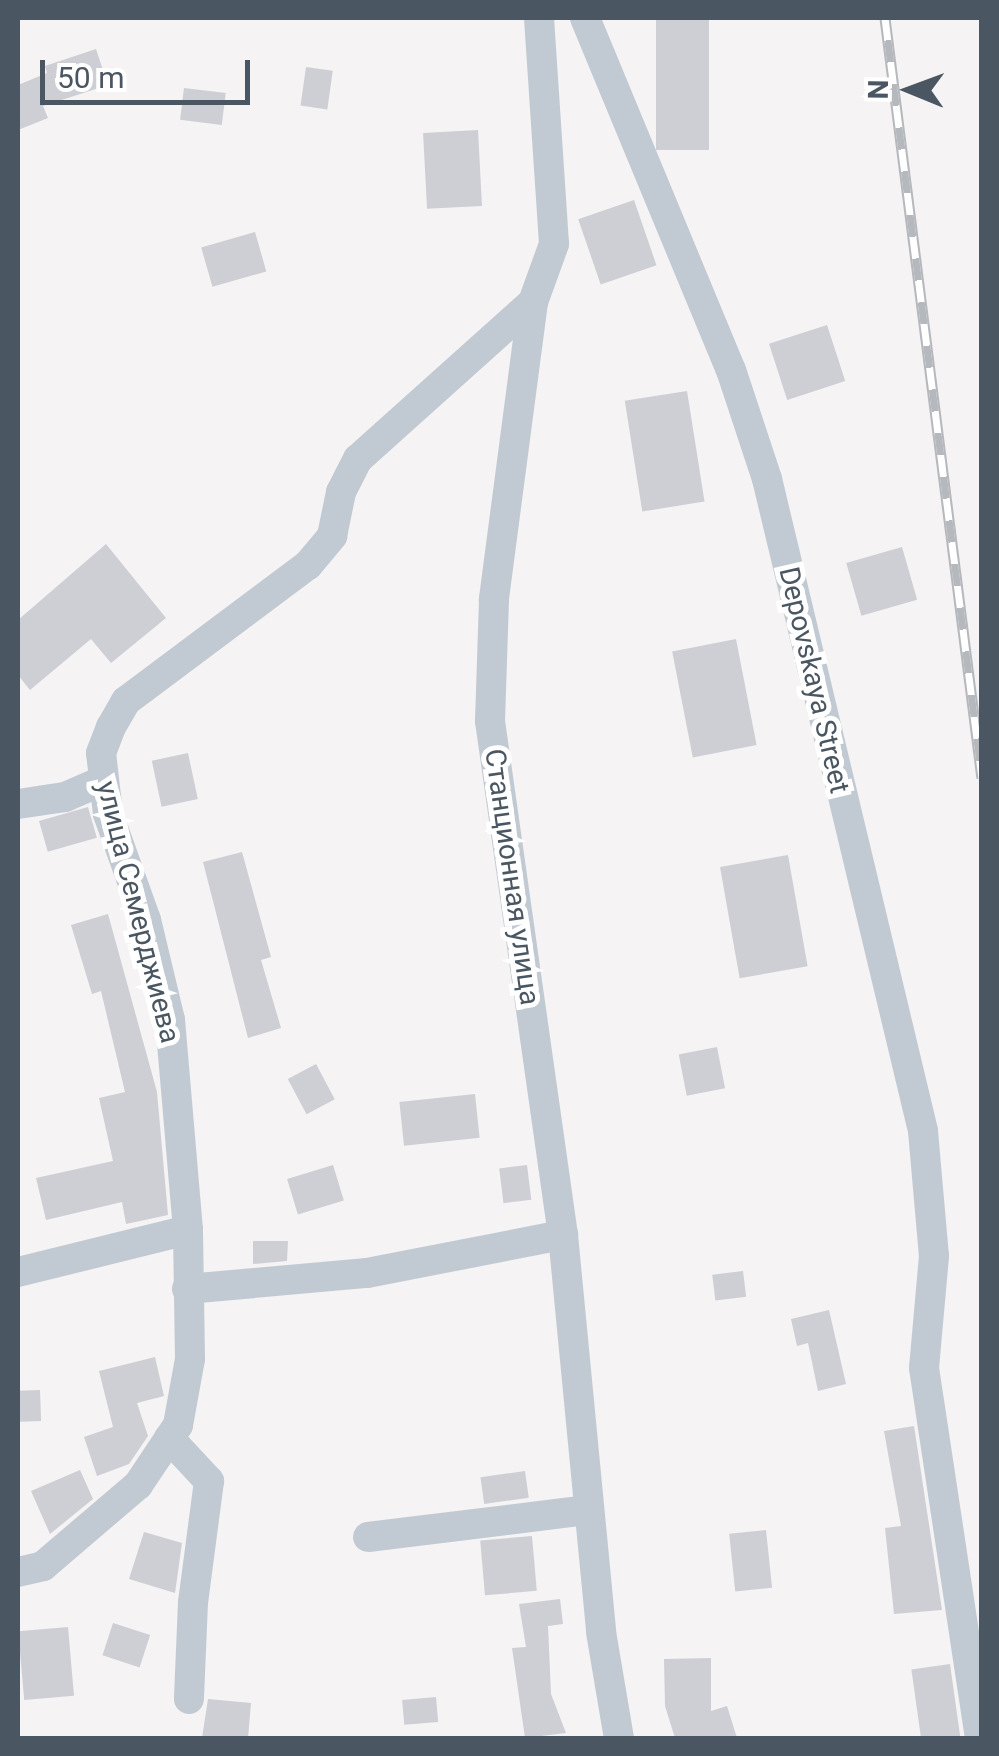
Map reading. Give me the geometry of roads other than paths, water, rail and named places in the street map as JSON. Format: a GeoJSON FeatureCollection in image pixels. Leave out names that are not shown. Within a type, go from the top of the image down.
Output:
{"type":"FeatureCollection","features":[{"type":"Feature","properties":{"kind":"street","name":"Станционная улица"},"geometry":{"type":"LineString","coordinates":[[539,18],[554,244],[532,302],[494,600],[490,721],[563,1235],[613,1737]]}},
{"type":"Feature","properties":{"kind":"street","name":"Depovskaya Street"},"geometry":{"type":"LineString","coordinates":[[585,18],[731,370],[767,480],[923,1131],[934,1256],[924,1368],[980,1738]]}},
{"type":"Feature","properties":{"kind":"street","name":"улица Семерджиева"},"geometry":{"type":"LineString","coordinates":[[18,1572],[43,1566],[82,1538],[138,1485],[178,1425],[190,1359],[188,1230],[170,1020],[102,781],[101,753],[126,701],[308,565],[332,536],[340,492],[358,459],[532,302]]}},
{"type":"Feature","properties":{"kind":"street"},"geometry":{"type":"LineString","coordinates":[[18,804],[65,797],[102,781]]}},
{"type":"Feature","properties":{"kind":"street"},"geometry":{"type":"LineString","coordinates":[[18,1272],[188,1230]]}},
{"type":"Feature","properties":{"kind":"street"},"geometry":{"type":"LineString","coordinates":[[187,1289],[367,1273],[563,1235]]}},
{"type":"Feature","properties":{"kind":"street"},"geometry":{"type":"LineString","coordinates":[[168,1438],[209,1481],[193,1602],[189,1699]]}},
{"type":"Feature","properties":{"kind":"street"},"geometry":{"type":"LineString","coordinates":[[368,1537],[588,1510]]}},
{"type":"Feature","properties":{"kind":"railway"},"geometry":{"type":"LineString","coordinates":[[885,18],[982,778]]}}]}
